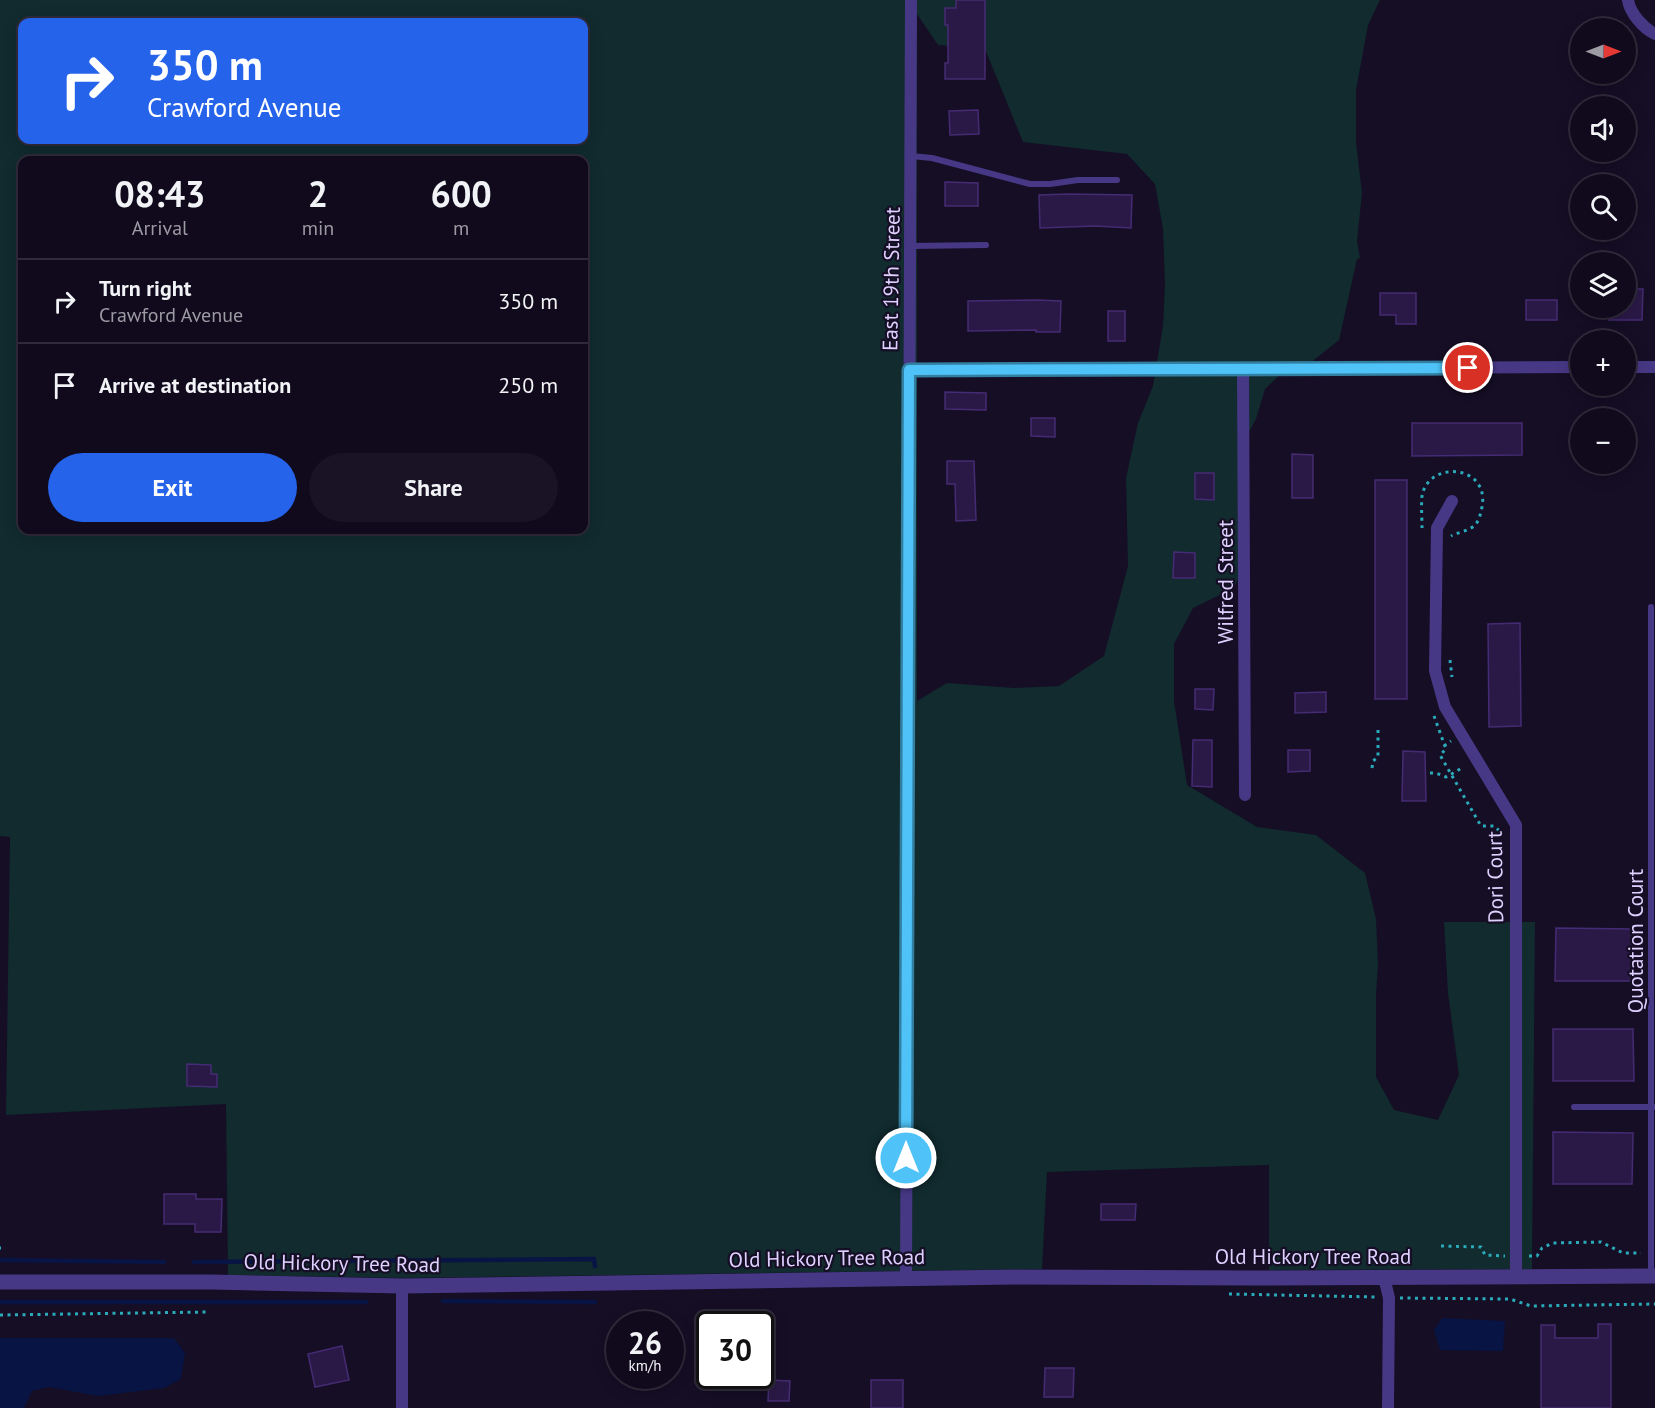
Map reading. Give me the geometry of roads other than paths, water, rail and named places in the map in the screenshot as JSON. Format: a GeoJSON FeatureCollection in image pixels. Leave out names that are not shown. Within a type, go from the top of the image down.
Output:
{"type":"FeatureCollection","features":[{"type":"Feature","properties":{"kind":"street","name":"East 19th Street"},"geometry":{"type":"LineString","coordinates":[[906,1278],[911,0]]}},
{"type":"Feature","properties":{"kind":"street"},"geometry":{"type":"LineString","coordinates":[[1628,0],[1636,17],[1648,31],[1655,34]]}},
{"type":"Feature","properties":{"kind":"street"},"geometry":{"type":"LineString","coordinates":[[909,370],[1570,367]]}},
{"type":"Feature","properties":{"kind":"street"},"geometry":{"type":"LineString","coordinates":[[1636,367],[1655,367]]}},
{"type":"Feature","properties":{"kind":"street","name":"Wilfred Street"},"geometry":{"type":"LineString","coordinates":[[1243,368],[1245,795]]}},
{"type":"Feature","properties":{"kind":"street","name":"Dori Court"},"geometry":{"type":"LineString","coordinates":[[1452,501],[1437,528],[1435,671],[1445,707],[1516,825],[1516,1276]]}},
{"type":"Feature","properties":{"kind":"street","name":"Old Hickory Tree Road"},"geometry":{"type":"LineString","coordinates":[[0,1282],[199,1282],[402,1286],[1108,1276],[1256,1278],[1653,1276]]}},
{"type":"Feature","properties":{"kind":"street"},"geometry":{"type":"LineString","coordinates":[[1384,1277],[1389,1298],[1388,1408]]}},
{"type":"Feature","properties":{"kind":"street"},"geometry":{"type":"LineString","coordinates":[[402,1286],[402,1408]]}},
{"type":"Feature","properties":{"kind":"lane"},"geometry":{"type":"LineString","coordinates":[[911,156],[932,158],[1030,184],[1078,180],[1118,180]]}},
{"type":"Feature","properties":{"kind":"lane"},"geometry":{"type":"LineString","coordinates":[[910,246],[986,245]]}},
{"type":"Feature","properties":{"kind":"lane","name":"Quotation Court"},"geometry":{"type":"LineString","coordinates":[[1651,607],[1653,1106],[1651,1252],[1653,1276]]}},
{"type":"Feature","properties":{"kind":"lane"},"geometry":{"type":"LineString","coordinates":[[1574,1107],[1653,1106]]}},
{"type":"Feature","properties":{"kind":"waterway"},"geometry":{"type":"LineString","coordinates":[[194,1262],[594,1259],[595,1266]]}},
{"type":"Feature","properties":{"kind":"waterway"},"geometry":{"type":"LineString","coordinates":[[0,1260],[164,1262]]}},
{"type":"Feature","properties":{"kind":"waterway"},"geometry":{"type":"LineString","coordinates":[[443,1301],[595,1302]]}},
{"type":"Feature","properties":{"kind":"waterway"},"geometry":{"type":"LineString","coordinates":[[0,1302],[366,1302]]}}]}
